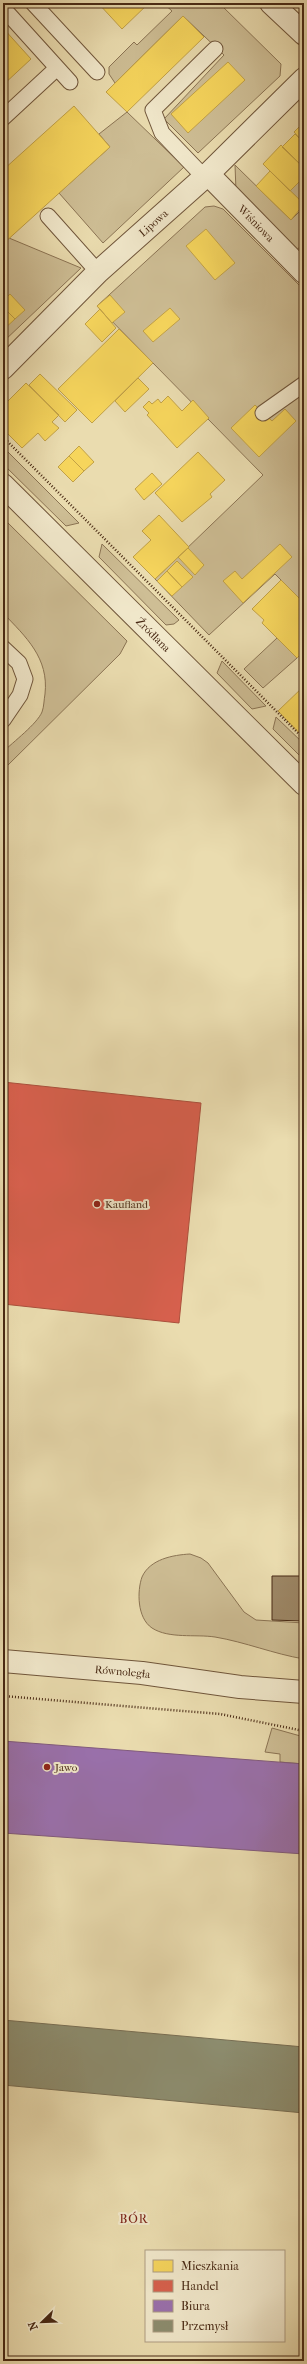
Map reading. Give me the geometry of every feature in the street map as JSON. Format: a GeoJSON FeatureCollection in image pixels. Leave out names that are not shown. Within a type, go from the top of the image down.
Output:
{"type":"FeatureCollection","features":[{"type":"Feature","properties":{"kind":"street"},"geometry":{"type":"LineString","coordinates":[[271,3],[304,34]]}},
{"type":"Feature","properties":{"kind":"street","name":"Lipowa"},"geometry":{"type":"LineString","coordinates":[[3,368],[98,272],[206,176],[304,79]]}},
{"type":"Feature","properties":{"kind":"street","name":"Wiśniowa"},"geometry":{"type":"LineString","coordinates":[[206,176],[301,264]]}},
{"type":"Feature","properties":{"kind":"street","name":"Źródlana"},"geometry":{"type":"LineString","coordinates":[[3,485],[304,784]]}},
{"type":"Feature","properties":{"kind":"street","name":"Równoległa"},"geometry":{"type":"LineString","coordinates":[[3,1661],[142,1673],[240,1687],[304,1692]]}},
{"type":"Feature","properties":{"kind":"street","name":"Równoległa"},"geometry":{"type":"LineString","coordinates":[[240,1687],[304,1708]]}},
{"type":"Feature","properties":{"kind":"lane"},"geometry":{"type":"LineString","coordinates":[[33,3],[97,72]]}},
{"type":"Feature","properties":{"kind":"lane"},"geometry":{"type":"LineString","coordinates":[[3,8],[70,82]]}},
{"type":"Feature","properties":{"kind":"lane"},"geometry":{"type":"LineString","coordinates":[[206,176],[162,133],[153,110],[216,49]]}},
{"type":"Feature","properties":{"kind":"lane"},"geometry":{"type":"LineString","coordinates":[[3,118],[57,68]]}},
{"type":"Feature","properties":{"kind":"lane"},"geometry":{"type":"LineString","coordinates":[[48,216],[98,272]]}},
{"type":"Feature","properties":{"kind":"lane"},"geometry":{"type":"LineString","coordinates":[[263,413],[304,384]]}},
{"type":"Feature","properties":{"kind":"lane"},"geometry":{"type":"LineString","coordinates":[[3,647],[19,663],[25,679],[20,694],[3,720]]}},
{"type":"Feature","properties":{"kind":"path"},"geometry":{"type":"LineString","coordinates":[[3,437],[304,739]]}},
{"type":"Feature","properties":{"kind":"path"},"geometry":{"type":"LineString","coordinates":[[3,1696],[220,1714],[304,1731]]}},
{"type":"Feature","properties":{"kind":"shaded area"},"geometry":{"type":"Polygon","coordinates":[[[163,3],[219,3],[281,64],[280,76],[198,153],[164,119],[224,55],[183,16],[115,83],[109,74],[109,67],[134,42],[137,45],[172,11],[163,3]]]}},
{"type":"Feature","properties":{"kind":"shaded area"},"geometry":{"type":"Polygon","coordinates":[[[127,112],[184,167],[103,243],[59,193],[110,147],[99,134],[127,112]]]}},
{"type":"Feature","properties":{"kind":"shaded area"},"geometry":{"type":"Polygon","coordinates":[[[235,165],[291,220],[304,207],[304,242],[296,251],[236,191],[235,165]]]}},
{"type":"Feature","properties":{"kind":"shaded area"},"geometry":{"type":"Polygon","coordinates":[[[304,177],[304,204],[290,191],[304,177]]]}},
{"type":"Feature","properties":{"kind":"shaded area"},"geometry":{"type":"Polygon","coordinates":[[[214,206],[223,209],[304,290],[304,603],[275,574],[209,635],[155,579],[263,475],[97,306],[205,207],[214,206]]]}},
{"type":"Feature","properties":{"kind":"shaded area"},"geometry":{"type":"Polygon","coordinates":[[[9,238],[81,268],[3,342],[3,244],[9,238]]]}},
{"type":"Feature","properties":{"kind":"shaded area"},"geometry":{"type":"Polygon","coordinates":[[[3,447],[79,523],[66,526],[3,464],[3,447]]]}},
{"type":"Feature","properties":{"kind":"shaded area"},"geometry":{"type":"Polygon","coordinates":[[[3,518],[127,641],[120,654],[3,770],[3,752],[35,722],[42,712],[44,705],[45,681],[40,659],[34,649],[3,613],[3,518]]]}},
{"type":"Feature","properties":{"kind":"shaded area"},"geometry":{"type":"Polygon","coordinates":[[[102,544],[179,620],[174,624],[166,625],[99,557],[102,544]]]}},
{"type":"Feature","properties":{"kind":"shaded area"},"geometry":{"type":"Polygon","coordinates":[[[277,638],[297,658],[263,688],[244,669],[277,638]]]}},
{"type":"Feature","properties":{"kind":"shaded area"},"geometry":{"type":"Polygon","coordinates":[[[222,661],[266,706],[252,709],[217,673],[222,661]]]}},
{"type":"Feature","properties":{"kind":"shaded area"},"geometry":{"type":"Polygon","coordinates":[[[276,717],[304,744],[304,760],[273,729],[276,717]]]}},
{"type":"Feature","properties":{"kind":"shaded area"},"geometry":{"type":"Polygon","coordinates":[[[190,1554],[201,1558],[208,1563],[244,1612],[256,1620],[304,1623],[304,1659],[215,1637],[166,1634],[152,1628],[147,1624],[143,1618],[139,1597],[142,1577],[150,1566],[156,1562],[176,1555],[190,1554]]]}},
{"type":"Feature","properties":{"kind":"shaded area"},"geometry":{"type":"Polygon","coordinates":[[[272,1728],[304,1737],[304,1764],[280,1762],[280,1754],[265,1752],[272,1728]]]}},
{"type":"Feature","properties":{"kind":"building: Mieszkania"},"geometry":{"type":"Polygon","coordinates":[[[98,3],[149,3],[122,29],[98,3]]]}},
{"type":"Feature","properties":{"kind":"building: Mieszkania"},"geometry":{"type":"Polygon","coordinates":[[[183,16],[204,37],[127,112],[106,92],[183,16]]]}},
{"type":"Feature","properties":{"kind":"building: Mieszkania"},"geometry":{"type":"Polygon","coordinates":[[[3,28],[31,59],[3,85],[3,28]]]}},
{"type":"Feature","properties":{"kind":"building: Mieszkania"},"geometry":{"type":"Polygon","coordinates":[[[228,62],[245,80],[188,133],[171,114],[228,62]]]}},
{"type":"Feature","properties":{"kind":"building: Mieszkania"},"geometry":{"type":"Polygon","coordinates":[[[74,106],[110,147],[3,244],[3,170],[74,106]]]}},
{"type":"Feature","properties":{"kind":"building: Mieszkania"},"geometry":{"type":"Polygon","coordinates":[[[304,122],[304,143],[294,132],[304,122]]]}},
{"type":"Feature","properties":{"kind":"building: Mieszkania"},"geometry":{"type":"Polygon","coordinates":[[[295,134],[304,143],[304,168],[282,147],[295,134]]]}},
{"type":"Feature","properties":{"kind":"building: Mieszkania"},"geometry":{"type":"Polygon","coordinates":[[[281,145],[304,168],[304,177],[290,191],[263,164],[281,145]]]}},
{"type":"Feature","properties":{"kind":"building: Mieszkania"},"geometry":{"type":"Polygon","coordinates":[[[270,171],[304,204],[291,220],[256,186],[270,171]]]}},
{"type":"Feature","properties":{"kind":"building: Mieszkania"},"geometry":{"type":"Polygon","coordinates":[[[206,229],[235,263],[215,280],[186,246],[206,229]]]}},
{"type":"Feature","properties":{"kind":"building: Mieszkania"},"geometry":{"type":"Polygon","coordinates":[[[10,294],[25,310],[15,319],[3,307],[3,301],[10,294]]]}},
{"type":"Feature","properties":{"kind":"building: Mieszkania"},"geometry":{"type":"Polygon","coordinates":[[[110,295],[125,312],[112,323],[97,306],[110,295]]]}},
{"type":"Feature","properties":{"kind":"building: Mieszkania"},"geometry":{"type":"Polygon","coordinates":[[[3,307],[15,319],[3,330],[3,307]]]}},
{"type":"Feature","properties":{"kind":"building: Mieszkania"},"geometry":{"type":"Polygon","coordinates":[[[170,308],[180,319],[153,342],[143,331],[170,308]]]}},
{"type":"Feature","properties":{"kind":"building: Mieszkania"},"geometry":{"type":"Polygon","coordinates":[[[100,309],[116,328],[102,342],[85,324],[100,309]]]}},
{"type":"Feature","properties":{"kind":"building: Mieszkania"},"geometry":{"type":"Polygon","coordinates":[[[119,329],[153,363],[92,423],[58,389],[119,329]]]}},
{"type":"Feature","properties":{"kind":"building: Mieszkania"},"geometry":{"type":"Polygon","coordinates":[[[40,374],[77,410],[65,422],[29,385],[40,374]]]}},
{"type":"Feature","properties":{"kind":"building: Mieszkania"},"geometry":{"type":"Polygon","coordinates":[[[138,378],[149,389],[125,412],[115,401],[138,378]]]}},
{"type":"Feature","properties":{"kind":"building: Mieszkania"},"geometry":{"type":"Polygon","coordinates":[[[26,383],[59,415],[52,422],[59,428],[45,441],[38,433],[22,448],[3,429],[3,406],[26,383]]]}},
{"type":"Feature","properties":{"kind":"building: Mieszkania"},"geometry":{"type":"Polygon","coordinates":[[[168,396],[182,411],[193,400],[209,418],[177,448],[147,415],[149,413],[143,407],[149,401],[152,404],[158,399],[161,403],[168,396]]]}},
{"type":"Feature","properties":{"kind":"building: Mieszkania"},"geometry":{"type":"Polygon","coordinates":[[[255,405],[272,421],[285,409],[296,421],[259,457],[231,428],[255,405]]]}},
{"type":"Feature","properties":{"kind":"building: Mieszkania"},"geometry":{"type":"Polygon","coordinates":[[[79,446],[94,462],[84,471],[69,456],[79,446]]]}},
{"type":"Feature","properties":{"kind":"building: Mieszkania"},"geometry":{"type":"Polygon","coordinates":[[[198,452],[225,480],[210,494],[212,497],[182,522],[155,493],[198,452]]]}},
{"type":"Feature","properties":{"kind":"building: Mieszkania"},"geometry":{"type":"Polygon","coordinates":[[[69,456],[84,471],[73,482],[58,467],[69,456]]]}},
{"type":"Feature","properties":{"kind":"building: Mieszkania"},"geometry":{"type":"Polygon","coordinates":[[[152,473],[162,484],[144,500],[135,489],[152,473]]]}},
{"type":"Feature","properties":{"kind":"building: Mieszkania"},"geometry":{"type":"Polygon","coordinates":[[[159,515],[189,547],[155,579],[133,557],[151,540],[142,531],[159,515]]]}},
{"type":"Feature","properties":{"kind":"building: Mieszkania"},"geometry":{"type":"Polygon","coordinates":[[[280,544],[292,557],[243,603],[223,581],[235,571],[242,579],[280,544]]]}},
{"type":"Feature","properties":{"kind":"building: Mieszkania"},"geometry":{"type":"Polygon","coordinates":[[[188,548],[204,565],[195,575],[178,557],[188,548]]]}},
{"type":"Feature","properties":{"kind":"building: Mieszkania"},"geometry":{"type":"Polygon","coordinates":[[[177,561],[193,577],[182,587],[167,571],[177,561]]]}},
{"type":"Feature","properties":{"kind":"building: Mieszkania"},"geometry":{"type":"Polygon","coordinates":[[[167,571],[182,587],[172,596],[157,581],[167,571]]]}},
{"type":"Feature","properties":{"kind":"building: Mieszkania"},"geometry":{"type":"Polygon","coordinates":[[[281,580],[304,603],[304,651],[297,658],[262,623],[264,620],[252,609],[281,580]]]}},
{"type":"Feature","properties":{"kind":"building: Mieszkania"},"geometry":{"type":"Polygon","coordinates":[[[304,686],[304,738],[278,711],[304,686]]]}},
{"type":"Feature","properties":{"kind":"building: Handel","name":"Kaufland"},"geometry":{"type":"Polygon","coordinates":[[[3,1082],[201,1103],[179,1323],[3,1304],[3,1082]]]}},
{"type":"Feature","properties":{"kind":"building: Biura"},"geometry":{"type":"Polygon","coordinates":[[[3,1741],[304,1764],[304,1854],[3,1833],[3,1741]]]}},
{"type":"Feature","properties":{"kind":"building: Przemysł"},"geometry":{"type":"Polygon","coordinates":[[[3,2020],[304,2047],[304,2113],[3,2085],[3,2020]]]}},
{"type":"Feature","properties":{"kind":"building: Inne"},"geometry":{"type":"Polygon","coordinates":[[[272,1576],[303,1576],[302,1621],[272,1620],[272,1576]]]}},
{"type":"Feature","properties":{"kind":"place","name":"Kaufland"},"geometry":{"type":"Point","coordinates":[97,1204]}},
{"type":"Feature","properties":{"kind":"place","name":"Jawo"},"geometry":{"type":"Point","coordinates":[47,1767]}},
{"type":"Feature","properties":{"kind":"district","name":"BÓR"},"geometry":{"type":"Point","coordinates":[134,2219]}}]}
